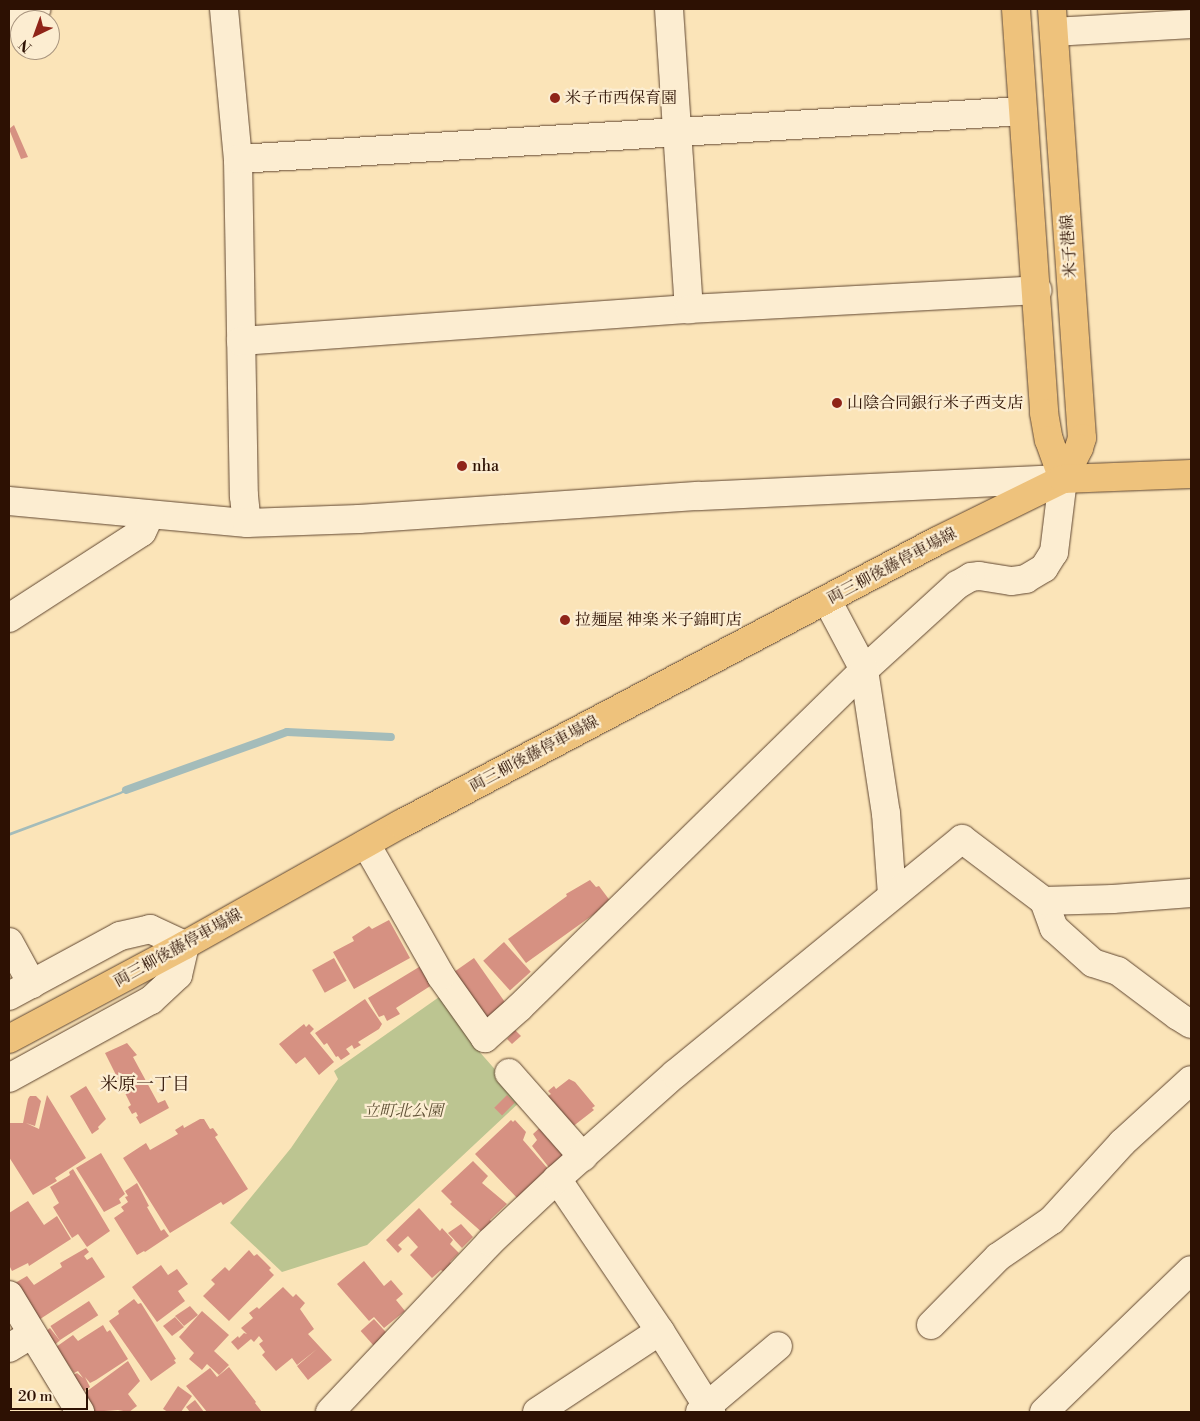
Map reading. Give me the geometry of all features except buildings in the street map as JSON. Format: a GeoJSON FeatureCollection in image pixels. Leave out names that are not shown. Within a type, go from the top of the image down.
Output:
{"type":"FeatureCollection","features":[{"type":"Feature","properties":{"kind":"main road"},"geometry":{"type":"LineString","coordinates":[[1016,9],[1044,413],[1050,440],[1063,478],[1191,474]]}},
{"type":"Feature","properties":{"kind":"main road","name":"米子港線"},"geometry":{"type":"LineString","coordinates":[[1053,20],[1082,438],[1079,448],[1063,478]]}},
{"type":"Feature","properties":{"kind":"main road","name":"両三柳後藤停車場線"},"geometry":{"type":"LineString","coordinates":[[9,1039],[185,945],[366,844],[937,541],[1063,478]]}},
{"type":"Feature","properties":{"kind":"street"},"geometry":{"type":"LineString","coordinates":[[9,21],[36,9]]}},
{"type":"Feature","properties":{"kind":"street"},"geometry":{"type":"LineString","coordinates":[[224,9],[238,159],[247,524]]}},
{"type":"Feature","properties":{"kind":"street"},"geometry":{"type":"LineString","coordinates":[[669,9],[689,309]]}},
{"type":"Feature","properties":{"kind":"street"},"geometry":{"type":"LineString","coordinates":[[1053,20],[1191,24]]}},
{"type":"Feature","properties":{"kind":"street"},"geometry":{"type":"LineString","coordinates":[[238,159],[1022,111]]}},
{"type":"Feature","properties":{"kind":"street"},"geometry":{"type":"LineString","coordinates":[[241,341],[689,309],[1036,290]]}},
{"type":"Feature","properties":{"kind":"street"},"geometry":{"type":"LineString","coordinates":[[9,501],[247,524],[359,519],[699,496],[1063,478],[1054,552],[1044,568],[1026,579],[1012,580],[979,576],[965,580],[864,670],[520,1007],[485,1038],[441,976],[366,844]]}},
{"type":"Feature","properties":{"kind":"street"},"geometry":{"type":"LineString","coordinates":[[9,618],[142,532],[150,515]]}},
{"type":"Feature","properties":{"kind":"street"},"geometry":{"type":"LineString","coordinates":[[827,600],[864,670],[886,813],[892,895]]}},
{"type":"Feature","properties":{"kind":"street"},"geometry":{"type":"LineString","coordinates":[[330,1412],[490,1242],[557,1179],[675,1074],[962,839],[1044,901],[1054,928],[1093,963],[1118,971],[1191,1024]]}},
{"type":"Feature","properties":{"kind":"street"},"geometry":{"type":"LineString","coordinates":[[1044,901],[1113,900],[1191,893]]}},
{"type":"Feature","properties":{"kind":"street"},"geometry":{"type":"LineString","coordinates":[[9,942],[20,990],[120,936],[150,929],[185,945],[178,974],[151,1000],[9,1078]]}},
{"type":"Feature","properties":{"kind":"street"},"geometry":{"type":"LineString","coordinates":[[509,1073],[583,1157]]}},
{"type":"Feature","properties":{"kind":"street"},"geometry":{"type":"LineString","coordinates":[[931,1325],[998,1258],[1052,1220],[1122,1144],[1191,1080]]}},
{"type":"Feature","properties":{"kind":"street"},"geometry":{"type":"LineString","coordinates":[[557,1179],[660,1331],[706,1410],[778,1346]]}},
{"type":"Feature","properties":{"kind":"street"},"geometry":{"type":"LineString","coordinates":[[1044,1412],[1191,1270]]}},
{"type":"Feature","properties":{"kind":"street"},"geometry":{"type":"LineString","coordinates":[[9,1295],[80,1412]]}},
{"type":"Feature","properties":{"kind":"street"},"geometry":{"type":"LineString","coordinates":[[536,1412],[660,1331]]}},
{"type":"Feature","properties":{"kind":"street"},"geometry":{"type":"LineString","coordinates":[[9,1348],[32,1334]]}},
{"type":"Feature","properties":{"kind":"green space","name":"立町北公園"},"geometry":{"type":"Polygon","coordinates":[[[442,995],[470,1041],[522,1100],[367,1245],[282,1272],[230,1223],[291,1148],[338,1079],[334,1071],[442,995]]]}},
{"type":"Feature","properties":{"kind":"water"},"geometry":{"type":"Polygon","coordinates":[[[133,785],[136,786],[121,794],[9,836],[9,833],[120,792],[133,785]]]}},
{"type":"Feature","properties":{"kind":"waterway"},"geometry":{"type":"LineString","coordinates":[[126,790],[287,732],[391,737]]}},
{"type":"Feature","properties":{"kind":"place","name":"米子市西保育園"},"geometry":{"type":"Point","coordinates":[555,98]}},
{"type":"Feature","properties":{"kind":"place","name":"山陰合同銀行米子西支店"},"geometry":{"type":"Point","coordinates":[837,403]}},
{"type":"Feature","properties":{"kind":"place","name":"nha"},"geometry":{"type":"Point","coordinates":[462,466]}},
{"type":"Feature","properties":{"kind":"place","name":"拉麺屋 神楽 米子錦町店"},"geometry":{"type":"Point","coordinates":[565,620]}},
{"type":"Feature","properties":{"kind":"district","name":"米原一丁目"},"geometry":{"type":"Point","coordinates":[145,1085]}}]}
